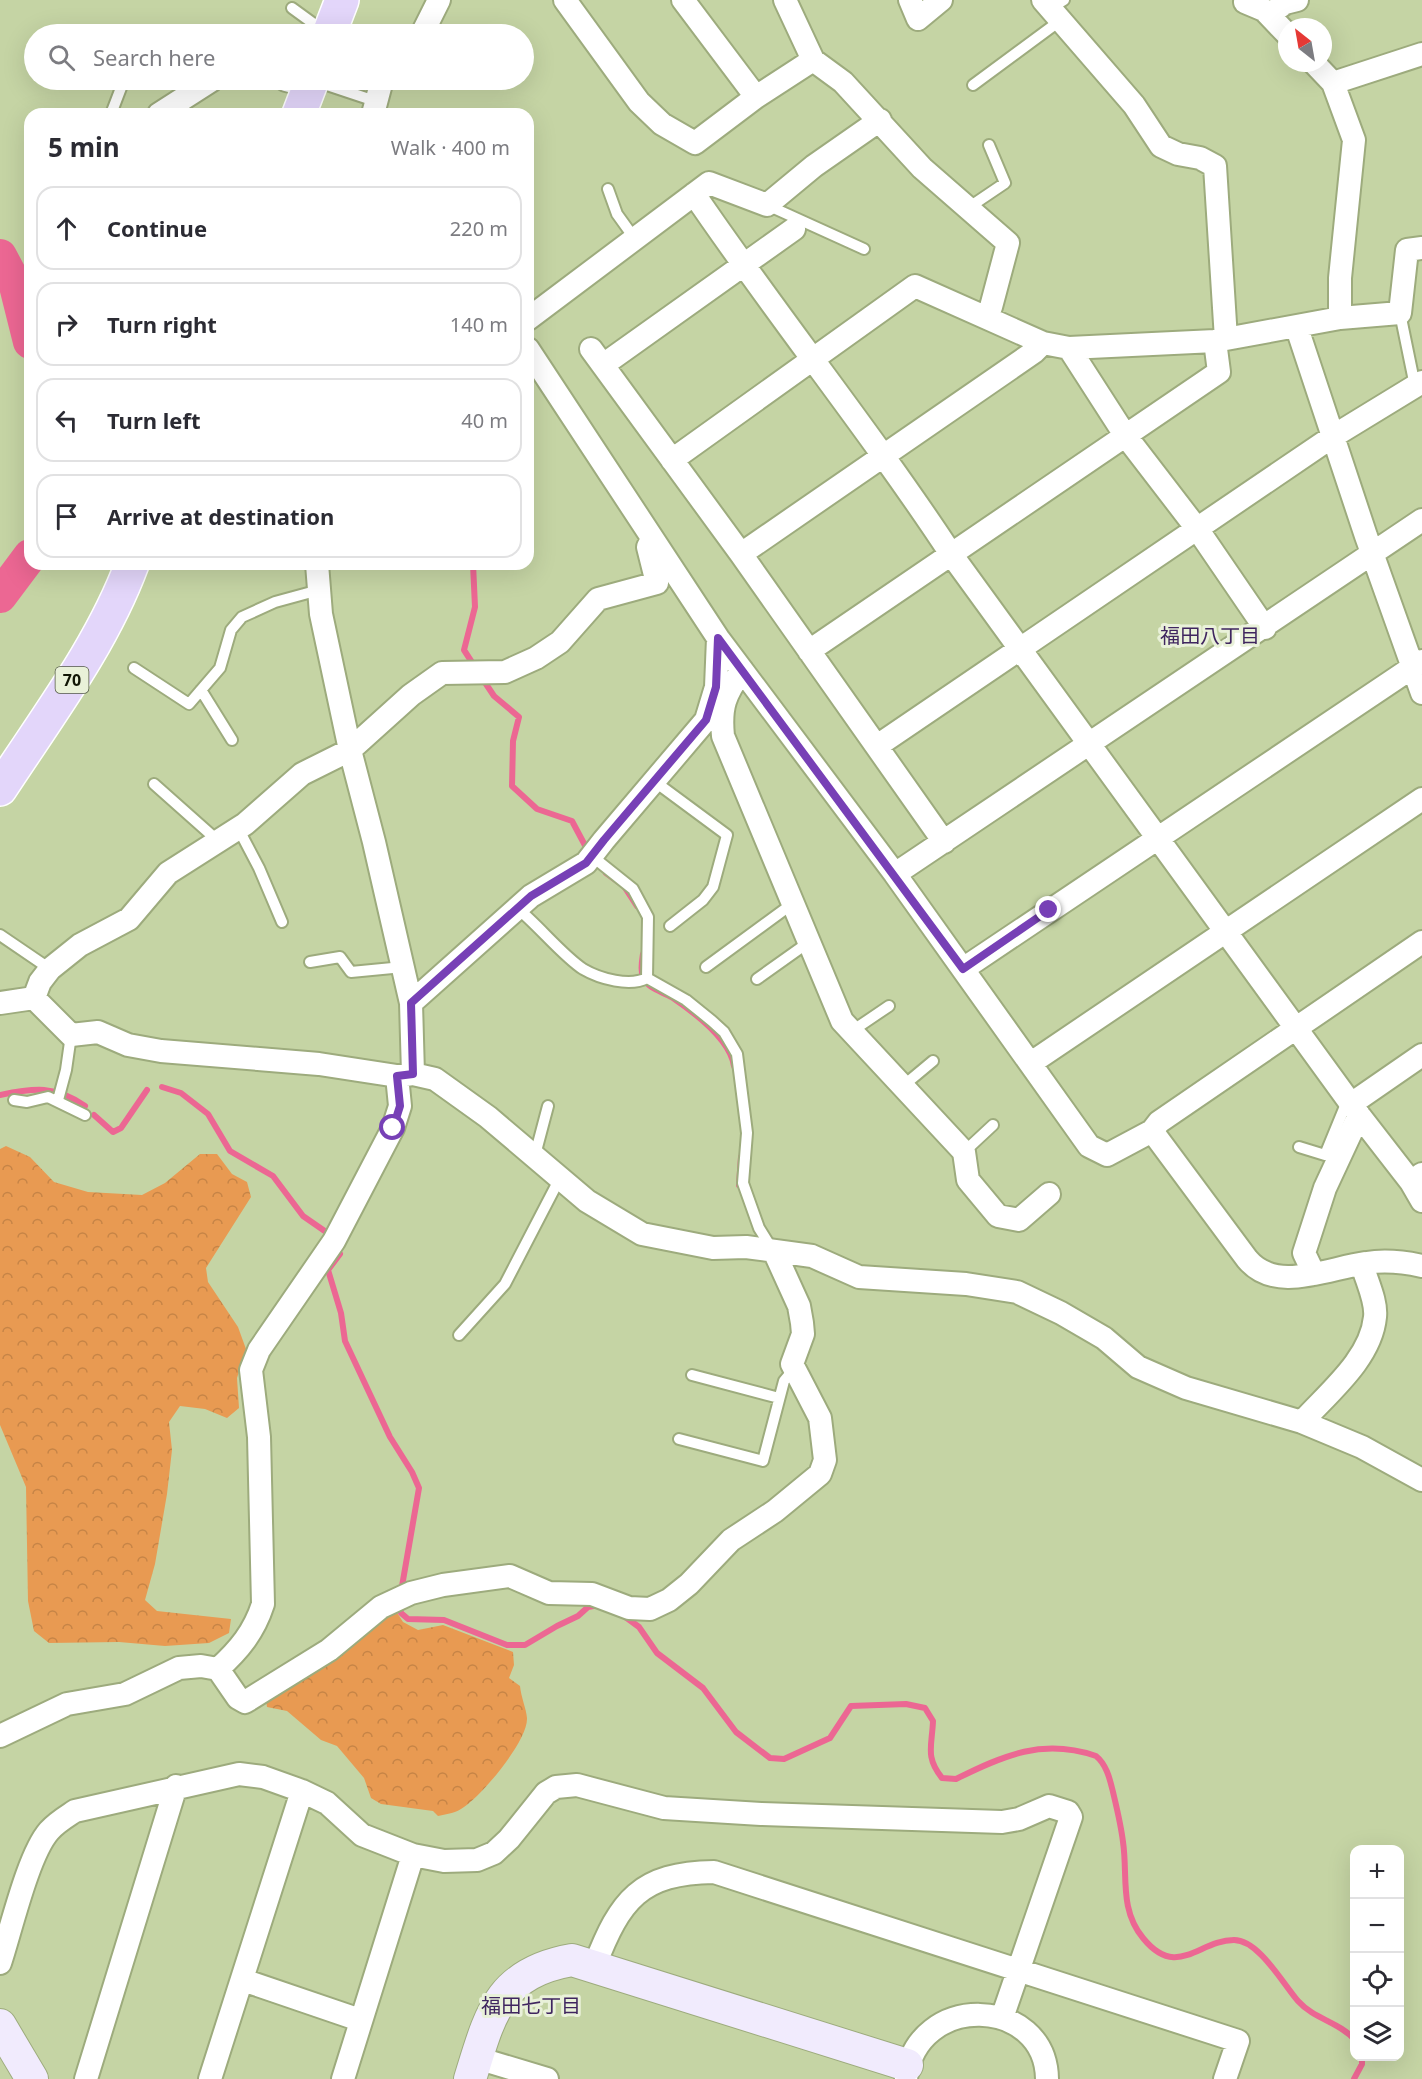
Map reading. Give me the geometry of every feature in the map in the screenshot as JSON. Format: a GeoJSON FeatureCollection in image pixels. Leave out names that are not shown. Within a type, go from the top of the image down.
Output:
{"type":"FeatureCollection","features":[{"type":"Feature","properties":{"kind":"main road"},"geometry":{"type":"LineString","coordinates":[[332,24],[342,0]]}},
{"type":"Feature","properties":{"kind":"main road","name":"70"},"geometry":{"type":"LineString","coordinates":[[0,789],[81,666],[129,570]]}},
{"type":"Feature","properties":{"kind":"street"},"geometry":{"type":"LineString","coordinates":[[427,24],[439,0]]}},
{"type":"Feature","properties":{"kind":"street"},"geometry":{"type":"LineString","coordinates":[[565,0],[639,102],[662,124],[695,143],[756,97],[813,60]]}},
{"type":"Feature","properties":{"kind":"street"},"geometry":{"type":"LineString","coordinates":[[683,0],[756,97]]}},
{"type":"Feature","properties":{"kind":"street"},"geometry":{"type":"LineString","coordinates":[[785,0],[813,60],[843,82],[922,168],[1008,243],[991,307]]}},
{"type":"Feature","properties":{"kind":"street"},"geometry":{"type":"LineString","coordinates":[[910,0],[918,19],[941,0]]}},
{"type":"Feature","properties":{"kind":"street"},"geometry":{"type":"LineString","coordinates":[[1269,15],[1285,3],[1297,0]]}},
{"type":"Feature","properties":{"kind":"street"},"geometry":{"type":"LineString","coordinates":[[1245,2],[1269,15],[1278,24]]}},
{"type":"Feature","properties":{"kind":"street"},"geometry":{"type":"LineString","coordinates":[[809,651],[1219,372],[1215,166],[1200,158],[1161,146],[1134,105],[1055,7]]}},
{"type":"Feature","properties":{"kind":"street"},"geometry":{"type":"LineString","coordinates":[[1333,84],[1422,54]]}},
{"type":"Feature","properties":{"kind":"street"},"geometry":{"type":"LineString","coordinates":[[1322,72],[1333,84],[1341,100],[1354,140],[1340,278],[1340,318]]}},
{"type":"Feature","properties":{"kind":"street"},"geometry":{"type":"LineString","coordinates":[[168,108],[196,90]]}},
{"type":"Feature","properties":{"kind":"street"},"geometry":{"type":"LineString","coordinates":[[534,315],[709,183],[767,205],[814,166],[880,120]]}},
{"type":"Feature","properties":{"kind":"street"},"geometry":{"type":"LineString","coordinates":[[694,194],[742,264],[884,455],[951,554],[1228,931],[1352,1106],[1418,1185]]}},
{"type":"Feature","properties":{"kind":"street"},"geometry":{"type":"LineString","coordinates":[[794,229],[597,357],[741,554],[944,842]]}},
{"type":"Feature","properties":{"kind":"street"},"geometry":{"type":"LineString","coordinates":[[672,460],[915,286],[1043,343],[1069,348],[1220,340],[1297,328],[1340,318],[1400,313],[1407,250],[1422,248]]}},
{"type":"Feature","properties":{"kind":"street"},"geometry":{"type":"LineString","coordinates":[[1297,328],[1372,554],[1418,664],[1422,693]]}},
{"type":"Feature","properties":{"kind":"street"},"geometry":{"type":"LineString","coordinates":[[741,554],[1034,352],[1043,343]]}},
{"type":"Feature","properties":{"kind":"street"},"geometry":{"type":"LineString","coordinates":[[1069,348],[1125,435],[1197,530],[1265,628]]}},
{"type":"Feature","properties":{"kind":"street"},"geometry":{"type":"LineString","coordinates":[[534,358],[718,638],[895,874],[1089,1146],[1107,1155],[1152,1131],[1159,1122],[1422,942]]}},
{"type":"Feature","properties":{"kind":"street"},"geometry":{"type":"LineString","coordinates":[[877,746],[1332,437],[1419,384]]}},
{"type":"Feature","properties":{"kind":"street"},"geometry":{"type":"LineString","coordinates":[[895,874],[1265,628],[1422,520]]}},
{"type":"Feature","properties":{"kind":"street"},"geometry":{"type":"LineString","coordinates":[[34,998],[40,982],[50,969],[80,945],[110,932],[129,919],[168,873],[238,828],[302,774],[350,750],[411,695],[442,673],[505,672],[536,658],[560,642],[598,599],[657,583],[648,547],[651,539]]}},
{"type":"Feature","properties":{"kind":"street"},"geometry":{"type":"LineString","coordinates":[[218,1669],[247,1639],[257,1623],[263,1604],[259,1437],[251,1370],[259,1350],[334,1241],[393,1128],[400,1106],[405,1075],[411,1003],[350,750],[321,614],[317,570]]}},
{"type":"Feature","properties":{"kind":"street"},"geometry":{"type":"LineString","coordinates":[[411,1003],[531,896],[594,857],[706,720],[716,687],[718,638]]}},
{"type":"Feature","properties":{"kind":"street"},"geometry":{"type":"LineString","coordinates":[[963,969],[1418,664]]}},
{"type":"Feature","properties":{"kind":"street"},"geometry":{"type":"LineString","coordinates":[[742,670],[726,693],[721,716],[723,736],[835,1010],[874,1058],[964,1152],[968,1180],[998,1216],[1019,1221],[1049,1194]]}},
{"type":"Feature","properties":{"kind":"street"},"geometry":{"type":"LineString","coordinates":[[1031,1063],[1422,799]]}},
{"type":"Feature","properties":{"kind":"street"},"geometry":{"type":"LineString","coordinates":[[0,1003],[34,998]]}},
{"type":"Feature","properties":{"kind":"street"},"geometry":{"type":"LineString","coordinates":[[34,998],[70,1035],[98,1032],[128,1045],[161,1051],[319,1064],[435,1079],[450,1088],[535,1155],[587,1201],[642,1234],[713,1248],[774,1251],[812,1256],[859,1277],[982,1286],[1017,1292],[1061,1313],[1104,1338],[1138,1367],[1186,1388],[1302,1422],[1362,1447],[1422,1480]]}},
{"type":"Feature","properties":{"kind":"street"},"geometry":{"type":"LineString","coordinates":[[1314,1274],[1304,1253],[1352,1106],[1422,1055]]}},
{"type":"Feature","properties":{"kind":"street"},"geometry":{"type":"LineString","coordinates":[[1152,1131],[1256,1270],[1267,1275],[1300,1277],[1362,1264],[1400,1261],[1422,1266]]}},
{"type":"Feature","properties":{"kind":"street"},"geometry":{"type":"LineString","coordinates":[[0,1736],[67,1704],[125,1694],[179,1668],[201,1666],[218,1669],[238,1698],[245,1702],[329,1650],[351,1629],[396,1598],[465,1581],[510,1576],[549,1593],[592,1594],[628,1608],[650,1609],[669,1600],[731,1540],[776,1511],[820,1474],[825,1460],[820,1418],[792,1364],[803,1334],[799,1306],[774,1251]]}},
{"type":"Feature","properties":{"kind":"street"},"geometry":{"type":"LineString","coordinates":[[1302,1422],[1348,1371],[1371,1332],[1375,1316],[1362,1264]]}},
{"type":"Feature","properties":{"kind":"street"},"geometry":{"type":"LineString","coordinates":[[0,1963],[35,1855],[49,1832],[75,1811],[176,1786],[239,1774],[263,1777],[302,1791],[327,1803],[362,1835],[413,1855],[444,1861],[477,1860],[494,1853],[509,1839],[546,1793],[556,1787],[577,1785],[664,1808],[761,1814],[1002,1822],[1019,1819],[1049,1806],[1068,1812],[1071,1817],[1002,2018]]}},
{"type":"Feature","properties":{"kind":"street"},"geometry":{"type":"LineString","coordinates":[[86,2079],[176,1786]]}},
{"type":"Feature","properties":{"kind":"street"},"geometry":{"type":"LineString","coordinates":[[210,2079],[302,1791]]}},
{"type":"Feature","properties":{"kind":"street"},"geometry":{"type":"LineString","coordinates":[[343,2079],[360,2020],[401,1900],[413,1855]]}},
{"type":"Feature","properties":{"kind":"street"},"geometry":{"type":"LineString","coordinates":[[595,1965],[610,1926],[624,1906],[652,1884],[683,1873],[714,1872],[1017,1972],[1238,2041],[1225,2079]]}},
{"type":"Feature","properties":{"kind":"street"},"geometry":{"type":"LineString","coordinates":[[547,2079],[474,2069],[496,2004],[520,1979],[556,1963],[572,1960],[595,1965],[907,2072],[929,2031],[954,2017],[977,2013],[1002,2018],[1026,2033],[1041,2052],[1047,2079]]}},
{"type":"Feature","properties":{"kind":"street"},"geometry":{"type":"LineString","coordinates":[[243,1980],[360,2020]]}},
{"type":"Feature","properties":{"kind":"street"},"geometry":{"type":"LineString","coordinates":[[0,2025],[32,2079]]}},
{"type":"Feature","properties":{"kind":"lane"},"geometry":{"type":"LineString","coordinates":[[973,85],[1055,7]]}},
{"type":"Feature","properties":{"kind":"lane"},"geometry":{"type":"LineString","coordinates":[[292,8],[314,24]]}},
{"type":"Feature","properties":{"kind":"lane"},"geometry":{"type":"LineString","coordinates":[[113,108],[120,90]]}},
{"type":"Feature","properties":{"kind":"lane"},"geometry":{"type":"LineString","coordinates":[[319,90],[377,98]]}},
{"type":"Feature","properties":{"kind":"lane"},"geometry":{"type":"LineString","coordinates":[[968,208],[1005,183],[989,146]]}},
{"type":"Feature","properties":{"kind":"lane"},"geometry":{"type":"LineString","coordinates":[[608,189],[617,214],[635,239]]}},
{"type":"Feature","properties":{"kind":"lane"},"geometry":{"type":"LineString","coordinates":[[767,205],[864,249]]}},
{"type":"Feature","properties":{"kind":"lane"},"geometry":{"type":"LineString","coordinates":[[1400,313],[1419,384]]}},
{"type":"Feature","properties":{"kind":"lane"},"geometry":{"type":"LineString","coordinates":[[134,668],[189,704],[220,668],[231,630],[242,617],[275,602],[319,591]]}},
{"type":"Feature","properties":{"kind":"lane"},"geometry":{"type":"LineString","coordinates":[[201,690],[232,740]]}},
{"type":"Feature","properties":{"kind":"lane"},"geometry":{"type":"LineString","coordinates":[[654,781],[727,835],[712,887],[703,900],[670,926]]}},
{"type":"Feature","properties":{"kind":"lane"},"geometry":{"type":"LineString","coordinates":[[154,784],[217,840]]}},
{"type":"Feature","properties":{"kind":"lane"},"geometry":{"type":"LineString","coordinates":[[238,828],[259,868],[282,922]]}},
{"type":"Feature","properties":{"kind":"lane"},"geometry":{"type":"LineString","coordinates":[[594,857],[633,889],[648,917],[647,978]]}},
{"type":"Feature","properties":{"kind":"lane"},"geometry":{"type":"LineString","coordinates":[[706,967],[792,904]]}},
{"type":"Feature","properties":{"kind":"lane"},"geometry":{"type":"LineString","coordinates":[[517,908],[583,969],[610,980],[639,982],[647,978]]}},
{"type":"Feature","properties":{"kind":"lane"},"geometry":{"type":"LineString","coordinates":[[0,935],[50,969]]}},
{"type":"Feature","properties":{"kind":"lane"},"geometry":{"type":"LineString","coordinates":[[757,979],[809,942]]}},
{"type":"Feature","properties":{"kind":"lane"},"geometry":{"type":"LineString","coordinates":[[310,962],[340,957],[351,972],[403,967]]}},
{"type":"Feature","properties":{"kind":"lane"},"geometry":{"type":"LineString","coordinates":[[647,978],[686,1000],[712,1021],[724,1032],[737,1054],[747,1133],[742,1183],[759,1228],[774,1251]]}},
{"type":"Feature","properties":{"kind":"lane"},"geometry":{"type":"LineString","coordinates":[[852,1031],[889,1006]]}},
{"type":"Feature","properties":{"kind":"lane"},"geometry":{"type":"LineString","coordinates":[[58,1100],[68,1062],[70,1035]]}},
{"type":"Feature","properties":{"kind":"lane"},"geometry":{"type":"LineString","coordinates":[[903,1086],[933,1061]]}},
{"type":"Feature","properties":{"kind":"lane"},"geometry":{"type":"LineString","coordinates":[[14,1100],[27,1102],[48,1097],[85,1115]]}},
{"type":"Feature","properties":{"kind":"lane"},"geometry":{"type":"LineString","coordinates":[[535,1155],[548,1106]]}},
{"type":"Feature","properties":{"kind":"lane"},"geometry":{"type":"LineString","coordinates":[[1299,1147],[1325,1155],[1352,1106]]}},
{"type":"Feature","properties":{"kind":"lane"},"geometry":{"type":"LineString","coordinates":[[964,1152],[993,1125]]}},
{"type":"Feature","properties":{"kind":"lane"},"geometry":{"type":"LineString","coordinates":[[459,1335],[505,1284],[560,1178]]}},
{"type":"Feature","properties":{"kind":"lane"},"geometry":{"type":"LineString","coordinates":[[679,1439],[763,1461],[784,1381],[794,1369]]}},
{"type":"Feature","properties":{"kind":"lane"},"geometry":{"type":"LineString","coordinates":[[692,1375],[779,1398]]}},
{"type":"Feature","properties":{"kind":"green space"},"geometry":{"type":"Polygon","coordinates":[[[6,1146],[30,1157],[54,1182],[88,1192],[142,1195],[165,1183],[200,1154],[217,1154],[232,1174],[247,1182],[251,1197],[206,1268],[208,1282],[238,1327],[246,1349],[237,1378],[239,1408],[227,1418],[205,1409],[180,1406],[169,1422],[172,1450],[167,1494],[155,1564],[145,1600],[157,1611],[231,1619],[229,1633],[209,1643],[165,1646],[119,1642],[49,1643],[34,1631],[28,1601],[26,1487],[0,1425],[0,1149],[6,1146]]]}},
{"type":"Feature","properties":{"kind":"green space"},"geometry":{"type":"Polygon","coordinates":[[[396,1611],[403,1622],[418,1630],[443,1625],[513,1652],[514,1665],[509,1678],[520,1686],[527,1718],[525,1728],[512,1753],[492,1780],[472,1801],[452,1813],[438,1816],[433,1811],[381,1804],[371,1798],[364,1778],[337,1746],[321,1740],[287,1711],[267,1707],[266,1700],[355,1636],[396,1611]]]}},
{"type":"Feature","properties":{"kind":"waterway"},"geometry":{"type":"LineString","coordinates":[[0,256],[16,286],[24,318]]}},
{"type":"Feature","properties":{"kind":"waterway"},"geometry":{"type":"LineString","coordinates":[[0,596],[24,564]]}},
{"type":"Feature","properties":{"kind":"waterway"},"geometry":{"type":"LineString","coordinates":[[473,570],[475,607],[464,650],[475,667]]}},
{"type":"Feature","properties":{"kind":"waterway"},"geometry":{"type":"LineString","coordinates":[[482,678],[494,696],[519,717],[513,741],[512,786],[537,809],[572,821],[588,851]]}},
{"type":"Feature","properties":{"kind":"waterway"},"geometry":{"type":"LineString","coordinates":[[606,873],[624,886],[637,906]]}},
{"type":"Feature","properties":{"kind":"waterway"},"geometry":{"type":"LineString","coordinates":[[643,954],[642,971],[646,981],[652,988],[682,1004],[701,1019],[726,1046],[734,1066]]}},
{"type":"Feature","properties":{"kind":"waterway"},"geometry":{"type":"LineString","coordinates":[[162,1087],[181,1093],[208,1114],[230,1151],[273,1176],[303,1216],[329,1234]]}},
{"type":"Feature","properties":{"kind":"waterway"},"geometry":{"type":"LineString","coordinates":[[0,1095],[34,1090],[54,1091],[85,1106]]}},
{"type":"Feature","properties":{"kind":"waterway"},"geometry":{"type":"LineString","coordinates":[[94,1115],[113,1132],[121,1128],[147,1090]]}},
{"type":"Feature","properties":{"kind":"waterway"},"geometry":{"type":"LineString","coordinates":[[739,1185],[741,1157]]}},
{"type":"Feature","properties":{"kind":"waterway"},"geometry":{"type":"LineString","coordinates":[[340,1254],[328,1270],[341,1313],[345,1341],[390,1437],[412,1472],[419,1488],[401,1592]]}},
{"type":"Feature","properties":{"kind":"waterway"},"geometry":{"type":"LineString","coordinates":[[400,1603],[401,1613],[408,1619],[444,1620],[507,1645],[525,1645],[578,1616],[588,1607],[599,1605]]}},
{"type":"Feature","properties":{"kind":"waterway"},"geometry":{"type":"LineString","coordinates":[[624,1616],[639,1627],[657,1653],[703,1688],[736,1732],[770,1758],[784,1759],[830,1738],[851,1706],[906,1704],[925,1708],[933,1721],[931,1757],[942,1778],[956,1779],[1007,1756],[1041,1749],[1077,1751],[1096,1756],[1105,1768],[1111,1783],[1122,1836],[1127,1904],[1135,1927],[1143,1938],[1155,1950],[1167,1956],[1178,1957],[1221,1942],[1234,1940],[1243,1942],[1252,1947],[1270,1964],[1304,2007],[1350,2035]]}},
{"type":"Feature","properties":{"kind":"waterway"},"geometry":{"type":"LineString","coordinates":[[1354,2079],[1362,2061]]}},
{"type":"Feature","properties":{"kind":"district","name":"福田八丁目"},"geometry":{"type":"Point","coordinates":[1210,636]}},
{"type":"Feature","properties":{"kind":"district","name":"福田七丁目"},"geometry":{"type":"Point","coordinates":[531,2006]}},
{"type":"Feature","properties":{"kind":"route"},"geometry":{"type":"LineString","coordinates":[[393,1128],[400,1106],[397,1076],[413,1074],[411,1003],[531,896],[594,857],[604,840],[706,720],[716,687],[718,638],[830,786],[963,969],[1049,910]]}}]}
